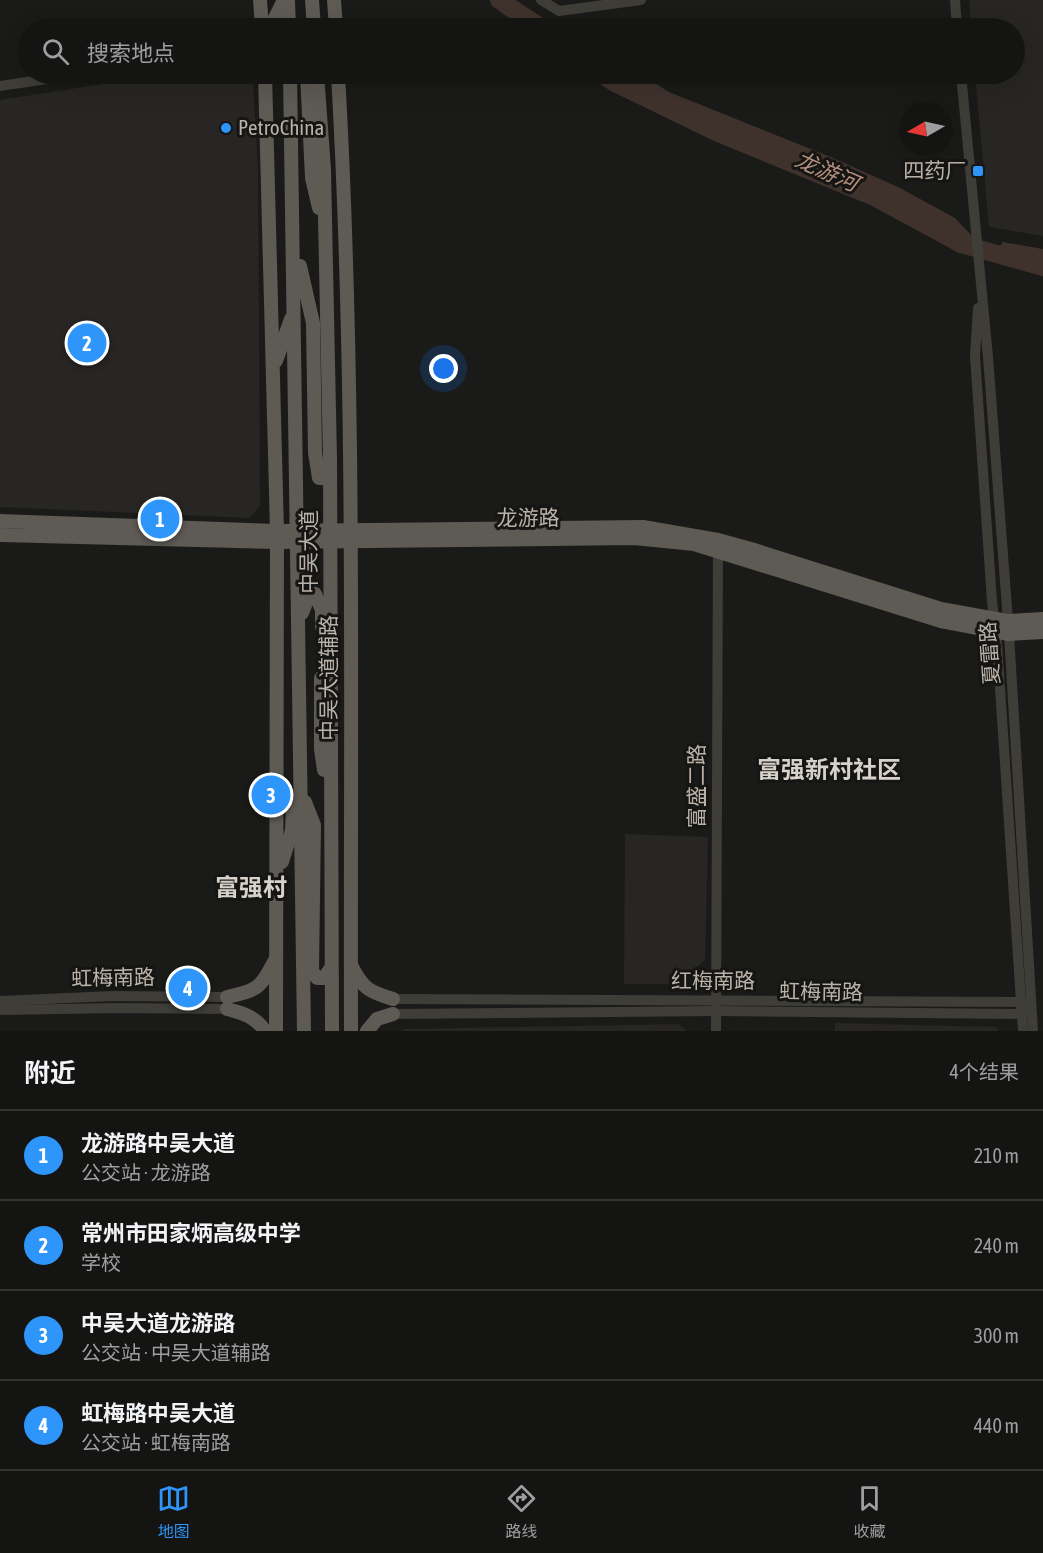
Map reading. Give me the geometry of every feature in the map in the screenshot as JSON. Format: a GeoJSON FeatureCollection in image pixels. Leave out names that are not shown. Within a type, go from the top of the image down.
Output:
{"type":"FeatureCollection","features":[{"type":"Feature","properties":{"kind":"main road"},"geometry":{"type":"LineString","coordinates":[[260,0],[261,18]]}},
{"type":"Feature","properties":{"kind":"main road"},"geometry":{"type":"LineString","coordinates":[[276,18],[286,0]]}},
{"type":"Feature","properties":{"kind":"main road"},"geometry":{"type":"LineString","coordinates":[[286,0],[288,18]]}},
{"type":"Feature","properties":{"kind":"main road"},"geometry":{"type":"LineString","coordinates":[[314,0],[314,18]]}},
{"type":"Feature","properties":{"kind":"main road"},"geometry":{"type":"LineString","coordinates":[[334,0],[335,18]]}},
{"type":"Feature","properties":{"kind":"main road"},"geometry":{"type":"LineString","coordinates":[[265,84],[277,536],[276,1031]]}},
{"type":"Feature","properties":{"kind":"main road","name":"中吴大道"},"geometry":{"type":"LineString","coordinates":[[290,84],[305,1031]]}},
{"type":"Feature","properties":{"kind":"main road"},"geometry":{"type":"LineString","coordinates":[[307,84],[312,178],[325,238],[346,310]]}},
{"type":"Feature","properties":{"kind":"main road","name":"中吴大道"},"geometry":{"type":"LineString","coordinates":[[318,84],[324,169],[330,459],[332,1031]]}},
{"type":"Feature","properties":{"kind":"main road","name":"中吴大道辅路"},"geometry":{"type":"LineString","coordinates":[[339,84],[343,168],[350,534],[351,1031]]}},
{"type":"Feature","properties":{"kind":"main road"},"geometry":{"type":"LineString","coordinates":[[293,240],[314,323],[315,453],[319,478],[325,478],[330,459]]}},
{"type":"Feature","properties":{"kind":"main road"},"geometry":{"type":"LineString","coordinates":[[273,370],[294,309]]}},
{"type":"Feature","properties":{"kind":"main road","name":"龙游路"},"geometry":{"type":"LineString","coordinates":[[0,521],[277,536]]}},
{"type":"Feature","properties":{"kind":"main road","name":"龙游路"},"geometry":{"type":"LineString","coordinates":[[0,535],[298,536],[350,534],[634,538],[718,546],[774,556],[827,575],[1001,626],[1043,632]]}},
{"type":"Feature","properties":{"kind":"main road"},"geometry":{"type":"LineString","coordinates":[[299,620],[309,595],[315,594],[322,610],[321,749],[331,813]]}},
{"type":"Feature","properties":{"kind":"main road","name":"龙游路"},"geometry":{"type":"LineString","coordinates":[[1001,626],[1043,619]]}},
{"type":"Feature","properties":{"kind":"main road"},"geometry":{"type":"LineString","coordinates":[[331,794],[350,747]]}},
{"type":"Feature","properties":{"kind":"main road"},"geometry":{"type":"LineString","coordinates":[[278,877],[291,830],[300,759]]}},
{"type":"Feature","properties":{"kind":"main road"},"geometry":{"type":"LineString","coordinates":[[301,789],[314,825],[312,971],[317,978],[324,978],[331,968]]}},
{"type":"Feature","properties":{"kind":"main road"},"geometry":{"type":"LineString","coordinates":[[227,1003],[262,984],[276,958]]}},
{"type":"Feature","properties":{"kind":"main road"},"geometry":{"type":"LineString","coordinates":[[351,965],[360,983],[372,993],[393,999]]}},
{"type":"Feature","properties":{"kind":"main road"},"geometry":{"type":"LineString","coordinates":[[227,1003],[259,1022],[266,1031]]}},
{"type":"Feature","properties":{"kind":"main road"},"geometry":{"type":"LineString","coordinates":[[367,1031],[377,1019],[393,1014]]}},
{"type":"Feature","properties":{"kind":"main road"},"geometry":{"type":"LineString","coordinates":[[305,1031],[313,1028],[314,1031]]}},
{"type":"Feature","properties":{"kind":"street"},"geometry":{"type":"LineString","coordinates":[[545,2],[559,11],[641,0]]}},
{"type":"Feature","properties":{"kind":"street"},"geometry":{"type":"LineString","coordinates":[[955,0],[956,18]]}},
{"type":"Feature","properties":{"kind":"street"},"geometry":{"type":"LineString","coordinates":[[0,87],[18,84]]}},
{"type":"Feature","properties":{"kind":"street","name":"夏雷路"},"geometry":{"type":"LineString","coordinates":[[962,84],[988,357],[1001,626],[997,644],[1026,1008],[1023,1031]]}},
{"type":"Feature","properties":{"kind":"street","name":"富盛二路"},"geometry":{"type":"LineString","coordinates":[[716,1031],[718,546]]}},
{"type":"Feature","properties":{"kind":"street","name":"虹梅南路"},"geometry":{"type":"LineString","coordinates":[[0,1001],[113,996],[227,1003]]}},
{"type":"Feature","properties":{"kind":"street","name":"红梅南路"},"geometry":{"type":"LineString","coordinates":[[393,999],[716,1006],[1026,1008]]}},
{"type":"Feature","properties":{"kind":"street","name":"虹梅南路"},"geometry":{"type":"LineString","coordinates":[[0,1010],[227,1003]]}},
{"type":"Feature","properties":{"kind":"street"},"geometry":{"type":"LineString","coordinates":[[393,1014],[716,1006]]}},
{"type":"Feature","properties":{"kind":"street","name":"夏雷路"},"geometry":{"type":"LineString","coordinates":[[1026,1008],[1033,1031]]}},
{"type":"Feature","properties":{"kind":"shaded area"},"geometry":{"type":"Polygon","coordinates":[[[969,0],[1043,0],[1043,236],[989,227],[976,84],[1025,84],[1025,18],[970,18],[969,0]]]}},
{"type":"Feature","properties":{"kind":"shaded area"},"geometry":{"type":"Polygon","coordinates":[[[103,84],[253,84],[258,170],[260,505],[250,518],[0,507],[0,100],[103,84]]]}},
{"type":"Feature","properties":{"kind":"shaded area"},"geometry":{"type":"Polygon","coordinates":[[[625,834],[708,837],[705,960],[677,984],[624,984],[625,834]]]}},
{"type":"Feature","properties":{"kind":"shaded area"},"geometry":{"type":"Polygon","coordinates":[[[835,1023],[996,1027],[999,1031],[835,1031],[835,1023]]]}},
{"type":"Feature","properties":{"kind":"shaded area"},"geometry":{"type":"Polygon","coordinates":[[[679,1024],[686,1031],[400,1031],[406,1029],[679,1024]]]}},
{"type":"Feature","properties":{"kind":"water"},"geometry":{"type":"Polygon","coordinates":[[[507,0],[513,0],[539,18],[509,18],[499,11],[507,0]]]}},
{"type":"Feature","properties":{"kind":"water"},"geometry":{"type":"Polygon","coordinates":[[[600,84],[656,84],[669,92],[833,158],[898,187],[955,218],[973,237],[975,253],[959,253],[870,205],[714,141],[600,84]]]}},
{"type":"Feature","properties":{"kind":"water"},"geometry":{"type":"Polygon","coordinates":[[[1003,242],[1043,249],[1043,275],[1002,265],[1001,261],[989,258],[990,247],[1001,245],[1003,242]]]}},
{"type":"Feature","properties":{"kind":"waterway","name":"龙游河"},"geometry":{"type":"LineString","coordinates":[[499,0],[527,18]]}},
{"type":"Feature","properties":{"kind":"waterway","name":"龙游河"},"geometry":{"type":"LineString","coordinates":[[961,244],[1043,267]]}},
{"type":"Feature","properties":{"kind":"place","name":"PetroChina"},"geometry":{"type":"Point","coordinates":[226,128]}},
{"type":"Feature","properties":{"kind":"place","name":"四药厂"},"geometry":{"type":"Point","coordinates":[978,171]}},
{"type":"Feature","properties":{"kind":"place","name":"常州市田家炳高级中学"},"geometry":{"type":"Point","coordinates":[87,343]}},
{"type":"Feature","properties":{"kind":"place","name":"龙游路中吴大道"},"geometry":{"type":"Point","coordinates":[160,519]}},
{"type":"Feature","properties":{"kind":"place","name":"中吴大道龙游路"},"geometry":{"type":"Point","coordinates":[271,795]}},
{"type":"Feature","properties":{"kind":"place","name":"虹梅路中吴大道"},"geometry":{"type":"Point","coordinates":[188,988]}},
{"type":"Feature","properties":{"kind":"district","name":"富强新村社区"},"geometry":{"type":"Point","coordinates":[829,770]}},
{"type":"Feature","properties":{"kind":"district","name":"富强村"},"geometry":{"type":"Point","coordinates":[251,888]}}]}
